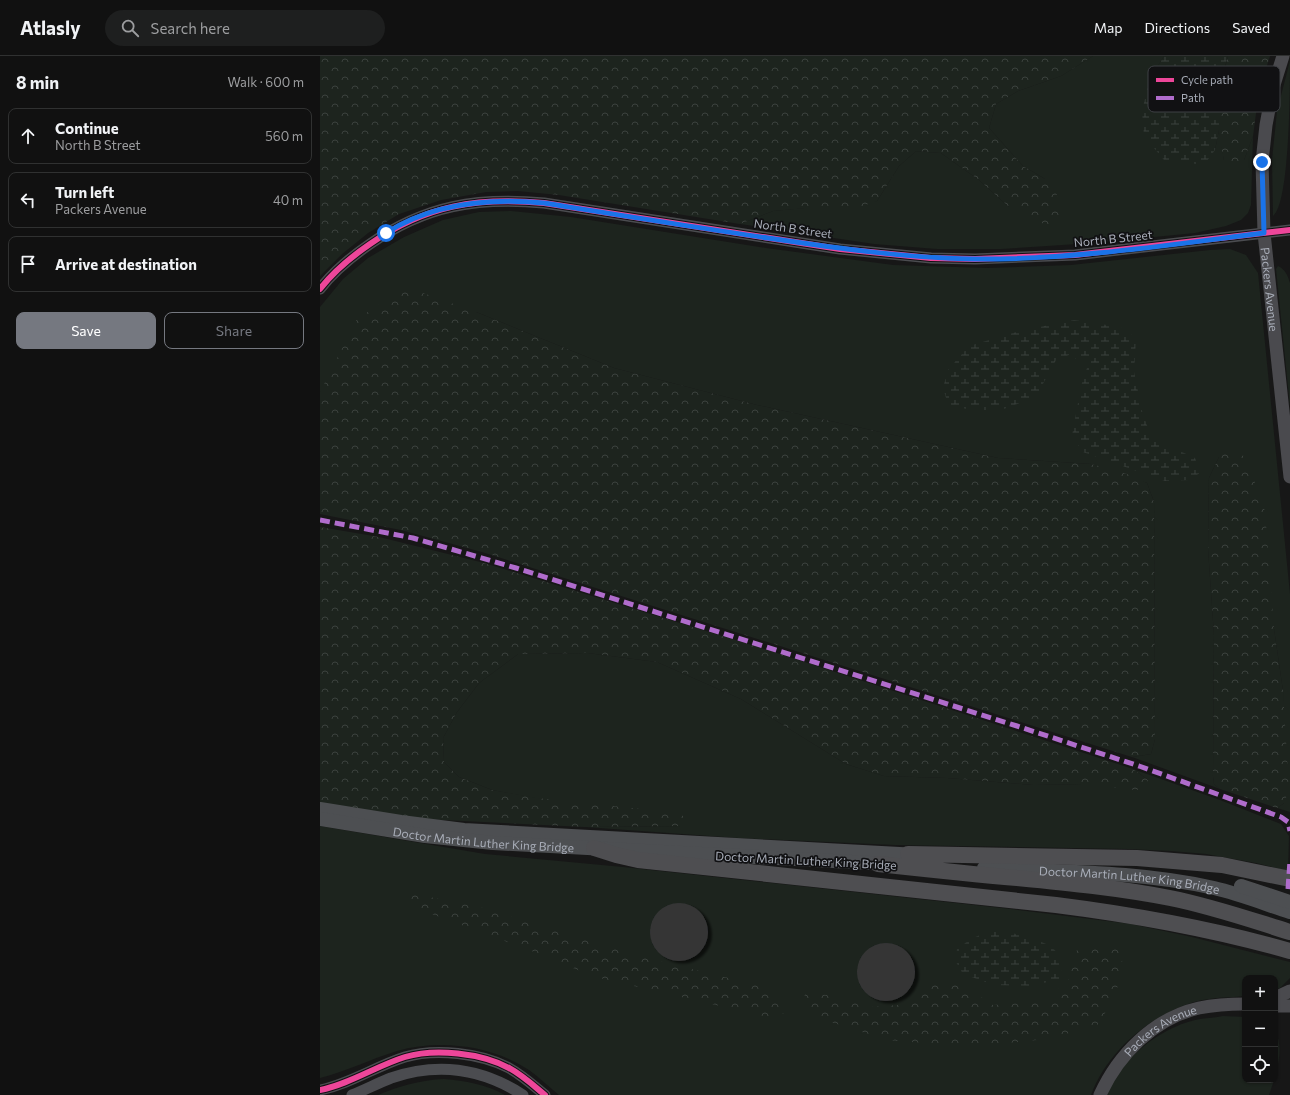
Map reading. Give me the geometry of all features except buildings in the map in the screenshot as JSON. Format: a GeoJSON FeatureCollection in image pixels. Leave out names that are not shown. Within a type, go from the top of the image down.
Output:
{"type":"FeatureCollection","features":[{"type":"Feature","properties":{"kind":"highway"},"geometry":{"type":"LineString","coordinates":[[594,848],[638,860],[1118,913],[1191,926],[1290,951]]}},
{"type":"Feature","properties":{"kind":"highway"},"geometry":{"type":"LineString","coordinates":[[908,854],[1137,858],[1222,865],[1290,879]]}},
{"type":"Feature","properties":{"kind":"highway"},"geometry":{"type":"LineString","coordinates":[[878,864],[1124,889],[1172,898],[1241,916],[1290,932]]}},
{"type":"Feature","properties":{"kind":"main road","name":"Packers Avenue"},"geometry":{"type":"LineString","coordinates":[[1280,66],[1283,56]]}},
{"type":"Feature","properties":{"kind":"main road","name":"Packers Avenue"},"geometry":{"type":"LineString","coordinates":[[1268,112],[1262,162],[1264,233],[1290,477]]}},
{"type":"Feature","properties":{"kind":"main road","name":"Doctor Martin Luther King Bridge"},"geometry":{"type":"LineString","coordinates":[[320,809],[400,827],[425,836],[493,843],[1133,876],[1183,882],[1290,902]]}},
{"type":"Feature","properties":{"kind":"main road","name":"Doctor Martin Luther King Bridge"},"geometry":{"type":"LineString","coordinates":[[320,819],[400,827],[435,827],[492,832],[908,854],[1114,866],[1156,870],[1211,879],[1251,894],[1290,912]]}},
{"type":"Feature","properties":{"kind":"main road"},"geometry":{"type":"LineString","coordinates":[[1278,997],[1290,991]]}},
{"type":"Feature","properties":{"kind":"main road","name":"Packers Avenue"},"geometry":{"type":"LineString","coordinates":[[1100,1095],[1112,1071],[1125,1054],[1135,1044],[1162,1023],[1177,1015],[1198,1008],[1242,1004]]}},
{"type":"Feature","properties":{"kind":"main road"},"geometry":{"type":"LineString","coordinates":[[1278,1006],[1290,1006]]}},
{"type":"Feature","properties":{"kind":"street","name":"North B Street"},"geometry":{"type":"LineString","coordinates":[[320,289],[342,265],[361,250],[394,228],[438,210],[464,204],[491,201],[544,203],[840,248],[931,258],[975,259],[1075,255],[1290,230]]}},
{"type":"Feature","properties":{"kind":"street"},"geometry":{"type":"LineString","coordinates":[[320,1090],[349,1081],[406,1057],[420,1054],[450,1053],[470,1055],[509,1068],[545,1095]]}},
{"type":"Feature","properties":{"kind":"street"},"geometry":{"type":"LineString","coordinates":[[352,1095],[392,1078],[427,1069],[458,1070],[483,1075],[511,1087],[523,1095]]}},
{"type":"Feature","properties":{"kind":"green space"},"geometry":{"type":"Polygon","coordinates":[[[320,56],[1093,56],[1061,76],[1018,91],[996,104],[989,128],[1023,166],[1045,179],[1056,191],[1060,211],[1058,219],[1052,225],[1041,223],[1009,207],[979,180],[941,153],[916,151],[899,166],[877,201],[854,209],[807,208],[773,211],[740,224],[559,195],[518,191],[486,192],[441,200],[399,214],[368,233],[342,254],[320,276],[320,56]]]}},
{"type":"Feature","properties":{"kind":"green space"},"geometry":{"type":"Polygon","coordinates":[[[1093,56],[1164,56],[1158,66],[1148,66],[1148,112],[1180,112],[1215,150],[1219,130],[1224,160],[1244,160],[1253,136],[1251,205],[1248,213],[1241,220],[1226,226],[1195,233],[1093,243],[1001,249],[937,249],[874,244],[740,224],[773,211],[877,201],[899,166],[916,151],[941,153],[979,180],[1009,207],[1045,179],[1023,166],[989,128],[996,104],[1018,91],[1061,76],[1093,56]]]}},
{"type":"Feature","properties":{"kind":"green space"},"geometry":{"type":"Polygon","coordinates":[[[1164,56],[1228,56],[1225,66],[1158,66],[1164,56]]]}},
{"type":"Feature","properties":{"kind":"green space"},"geometry":{"type":"Polygon","coordinates":[[[1228,56],[1270,56],[1267,66],[1226,66],[1228,56]]]}},
{"type":"Feature","properties":{"kind":"green space"},"geometry":{"type":"Polygon","coordinates":[[[1290,61],[1286,169],[1279,207],[1273,216],[1272,160],[1277,112],[1280,112],[1280,99],[1290,61]]]}},
{"type":"Feature","properties":{"kind":"green space"},"geometry":{"type":"Polygon","coordinates":[[[1148,87],[1148,112],[1219,112],[1219,130],[1215,150],[1204,165],[1164,160],[1144,136],[1142,111],[1148,87]]]}},
{"type":"Feature","properties":{"kind":"green space"},"geometry":{"type":"Polygon","coordinates":[[[1219,112],[1256,112],[1253,136],[1244,160],[1234,167],[1224,160],[1219,133],[1219,112]]]}},
{"type":"Feature","properties":{"kind":"green space"},"geometry":{"type":"Polygon","coordinates":[[[511,211],[571,217],[766,248],[893,265],[987,268],[1071,265],[1230,249],[1246,255],[1258,273],[1290,594],[1290,812],[1277,808],[1284,803],[1283,691],[1274,629],[1219,457],[1209,478],[1208,548],[1214,635],[1213,776],[1214,784],[1220,789],[1132,757],[1151,754],[1155,739],[1154,502],[1147,483],[1091,464],[998,458],[757,405],[614,368],[476,312],[320,392],[320,307],[343,279],[368,258],[404,237],[443,220],[479,212],[511,211]]]}},
{"type":"Feature","properties":{"kind":"green space"},"geometry":{"type":"Polygon","coordinates":[[[1278,266],[1286,273],[1290,283],[1290,406],[1276,269],[1278,266]]]}},
{"type":"Feature","properties":{"kind":"green space"},"geometry":{"type":"Polygon","coordinates":[[[400,291],[420,292],[476,312],[614,368],[757,405],[998,458],[1091,464],[1127,474],[1147,483],[1154,502],[1155,739],[1151,754],[1132,757],[482,552],[401,530],[320,514],[320,392],[357,319],[400,291]]]}},
{"type":"Feature","properties":{"kind":"green space"},"geometry":{"type":"Polygon","coordinates":[[[1074,320],[1120,327],[1136,338],[1134,372],[1142,411],[1150,434],[1171,447],[1195,458],[1200,473],[1189,480],[1165,481],[1083,452],[1072,436],[1081,386],[1088,365],[1069,355],[1056,360],[1038,393],[1020,403],[1001,410],[970,410],[948,404],[943,388],[948,370],[969,346],[1020,331],[1074,320]]]}},
{"type":"Feature","properties":{"kind":"green space"},"geometry":{"type":"Polygon","coordinates":[[[1230,450],[1246,457],[1265,511],[1274,629],[1283,691],[1289,790],[1284,803],[1277,808],[1220,789],[1214,784],[1214,635],[1208,548],[1209,478],[1219,457],[1230,450]]]}},
{"type":"Feature","properties":{"kind":"green space"},"geometry":{"type":"Polygon","coordinates":[[[320,527],[379,537],[484,563],[761,648],[1133,769],[1148,780],[1144,789],[1135,790],[1081,784],[1034,785],[948,778],[884,776],[846,764],[741,699],[657,662],[588,653],[518,654],[479,683],[457,712],[443,738],[444,762],[459,777],[492,790],[537,798],[680,813],[686,819],[683,826],[585,827],[402,818],[320,805],[320,527]]]}},
{"type":"Feature","properties":{"kind":"green space"},"geometry":{"type":"Polygon","coordinates":[[[588,653],[657,662],[741,699],[846,764],[884,776],[948,778],[1034,785],[1148,780],[1133,769],[1220,800],[1281,824],[1289,836],[1288,871],[1256,863],[1206,854],[1171,851],[895,845],[738,838],[585,827],[683,826],[492,790],[459,777],[444,762],[443,738],[457,712],[479,683],[518,654],[588,653]]]}},
{"type":"Feature","properties":{"kind":"green space"},"geometry":{"type":"Polygon","coordinates":[[[320,826],[485,854],[623,867],[1011,909],[1131,924],[1192,937],[1290,962],[1290,978],[1280,988],[1278,989],[1278,975],[1242,975],[1242,996],[1192,1002],[1170,1011],[1142,1029],[1117,1052],[1106,1066],[1091,1095],[559,1095],[529,1070],[514,1062],[482,1050],[448,1045],[413,1047],[397,1051],[320,1078],[320,826]]]}},
{"type":"Feature","properties":{"kind":"green space"},"geometry":{"type":"Polygon","coordinates":[[[405,892],[483,908],[646,958],[770,988],[780,1000],[784,1013],[772,1018],[595,977],[529,950],[410,906],[402,899],[405,892]]]}},
{"type":"Feature","properties":{"kind":"green space"},"geometry":{"type":"Polygon","coordinates":[[[989,931],[997,931],[1032,938],[1043,942],[1052,948],[1059,955],[1062,963],[1059,979],[1032,986],[994,985],[963,974],[956,962],[957,949],[971,939],[989,931]]]}},
{"type":"Feature","properties":{"kind":"green space"},"geometry":{"type":"Polygon","coordinates":[[[1103,944],[1121,949],[1123,971],[1113,1000],[1097,1026],[1046,1039],[971,1047],[887,1040],[815,1017],[802,1002],[806,992],[827,995],[871,1007],[912,1004],[933,982],[960,979],[978,995],[993,1005],[1046,1001],[1070,978],[1070,960],[1080,946],[1103,944]]]}},
{"type":"Feature","properties":{"kind":"green space"},"geometry":{"type":"Polygon","coordinates":[[[1223,1016],[1242,1017],[1242,1083],[1273,1083],[1269,1095],[1107,1095],[1121,1069],[1142,1047],[1168,1030],[1195,1020],[1223,1016]]]}},
{"type":"Feature","properties":{"kind":"green space"},"geometry":{"type":"Polygon","coordinates":[[[1278,1038],[1279,1041],[1280,1052],[1278,1063],[1278,1038]]]}},
{"type":"Feature","properties":{"kind":"green space"},"geometry":{"type":"Polygon","coordinates":[[[444,1079],[475,1084],[490,1088],[505,1095],[378,1095],[410,1084],[444,1079]]]}},
{"type":"Feature","properties":{"kind":"marked path"},"geometry":{"type":"LineString","coordinates":[[320,520],[413,538],[516,568],[1017,726],[1139,766],[1281,817],[1288,822],[1290,831]]}},
{"type":"Feature","properties":{"kind":"marked path"},"geometry":{"type":"LineString","coordinates":[[1288,889],[1290,860]]}},
{"type":"Feature","properties":{"kind":"cycle path"},"geometry":{"type":"LineString","coordinates":[[320,289],[337,270],[356,254],[411,220],[432,212],[453,207],[496,201],[544,203],[840,249],[931,258],[975,259],[1075,255],[1290,230]]}},
{"type":"Feature","properties":{"kind":"cycle path"},"geometry":{"type":"LineString","coordinates":[[320,1090],[342,1084],[405,1057],[417,1054],[444,1053],[472,1056],[498,1063],[519,1074],[545,1095]]}},
{"type":"Feature","properties":{"kind":"route"},"geometry":{"type":"LineString","coordinates":[[386,233],[394,228],[438,210],[464,204],[491,201],[517,201],[544,203],[713,230],[882,254],[931,258],[975,259],[1075,255],[1165,246],[1264,233],[1262,162]]}}]}
